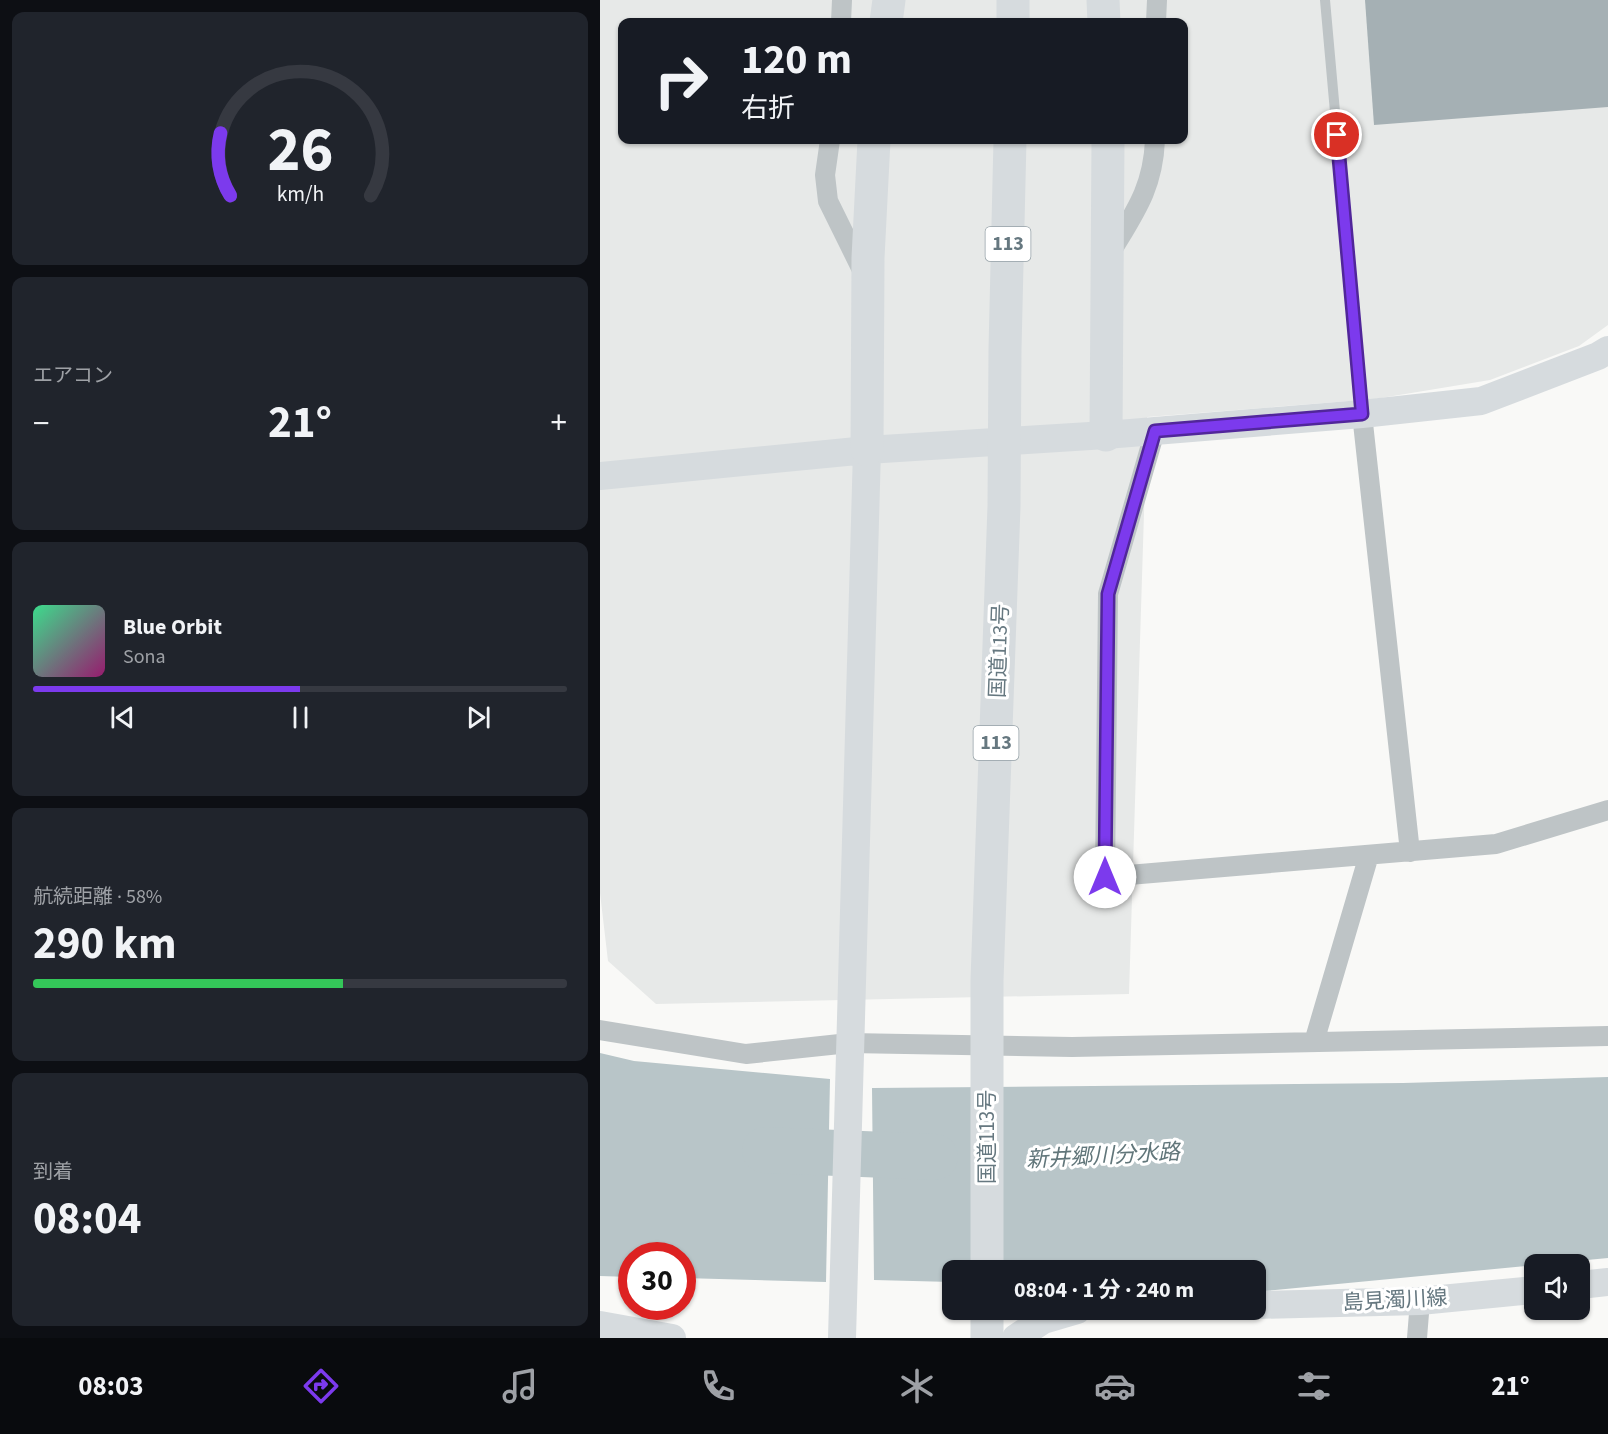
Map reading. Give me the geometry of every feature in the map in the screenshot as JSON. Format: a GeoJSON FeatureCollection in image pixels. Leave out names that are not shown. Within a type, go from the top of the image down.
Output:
{"type":"FeatureCollection","features":[{"type":"Feature","properties":{"kind":"highway"},"geometry":{"type":"LineString","coordinates":[[887,18],[889,0]]}},
{"type":"Feature","properties":{"kind":"highway"},"geometry":{"type":"LineString","coordinates":[[1013,0],[1013,18]]}},
{"type":"Feature","properties":{"kind":"highway"},"geometry":{"type":"LineString","coordinates":[[1103,0],[1104,18]]}},
{"type":"Feature","properties":{"kind":"highway"},"geometry":{"type":"LineString","coordinates":[[867,450],[868,144]]}},
{"type":"Feature","properties":{"kind":"highway","name":"国道113号"},"geometry":{"type":"LineString","coordinates":[[987,1260],[987,981],[1004,506],[1010,144]]}},
{"type":"Feature","properties":{"kind":"highway"},"geometry":{"type":"LineString","coordinates":[[1106,435],[1108,144]]}},
{"type":"Feature","properties":{"kind":"highway"},"geometry":{"type":"LineString","coordinates":[[987,1320],[987,1338]]}},
{"type":"Feature","properties":{"kind":"street"},"geometry":{"type":"LineString","coordinates":[[841,18],[842,0]]}},
{"type":"Feature","properties":{"kind":"street"},"geometry":{"type":"LineString","coordinates":[[1156,0],[1156,18]]}},
{"type":"Feature","properties":{"kind":"street"},"geometry":{"type":"LineString","coordinates":[[829,144],[825,175],[828,201],[868,281]]}},
{"type":"Feature","properties":{"kind":"street"},"geometry":{"type":"LineString","coordinates":[[1108,258],[1142,200],[1151,176],[1155,144]]}},
{"type":"Feature","properties":{"kind":"street"},"geometry":{"type":"LineString","coordinates":[[600,476],[867,450],[1106,435],[1362,414],[1481,401],[1598,356],[1608,350]]}},
{"type":"Feature","properties":{"kind":"street"},"geometry":{"type":"LineString","coordinates":[[1362,414],[1410,852]]}},
{"type":"Feature","properties":{"kind":"street"},"geometry":{"type":"LineString","coordinates":[[1155,431],[1108,594],[1105,877],[1496,844],[1608,810]]}},
{"type":"Feature","properties":{"kind":"street"},"geometry":{"type":"LineString","coordinates":[[842,1338],[867,450]]}},
{"type":"Feature","properties":{"kind":"street"},"geometry":{"type":"LineString","coordinates":[[1314,1042],[1369,855]]}},
{"type":"Feature","properties":{"kind":"street"},"geometry":{"type":"LineString","coordinates":[[600,1030],[746,1053],[849,1043],[1072,1047],[1608,1036]]}},
{"type":"Feature","properties":{"kind":"street"},"geometry":{"type":"LineString","coordinates":[[1590,1284],[1608,1282]]}},
{"type":"Feature","properties":{"kind":"street","name":"島見濁川線"},"geometry":{"type":"LineString","coordinates":[[1266,1305],[1420,1301],[1524,1291]]}},
{"type":"Feature","properties":{"kind":"street"},"geometry":{"type":"LineString","coordinates":[[1417,1338],[1420,1301]]}},
{"type":"Feature","properties":{"kind":"street"},"geometry":{"type":"LineString","coordinates":[[1016,1338],[1043,1320]]}},
{"type":"Feature","properties":{"kind":"street"},"geometry":{"type":"LineString","coordinates":[[600,1325],[672,1338]]}},
{"type":"Feature","properties":{"kind":"lane"},"geometry":{"type":"LineString","coordinates":[[1325,0],[1362,414]]}},
{"type":"Feature","properties":{"kind":"shaded area"},"geometry":{"type":"Polygon","coordinates":[[[600,0],[1608,0],[1608,325],[1579,346],[1490,380],[1375,399],[1147,417],[1129,994],[656,1004],[608,961],[600,893],[600,0]]]}},
{"type":"Feature","properties":{"kind":"water"},"geometry":{"type":"Polygon","coordinates":[[[600,1053],[634,1061],[830,1079],[826,1282],[696,1278],[696,1242],[618,1242],[618,1277],[600,1276],[600,1053]]]}},
{"type":"Feature","properties":{"kind":"water"},"geometry":{"type":"Polygon","coordinates":[[[1608,1077],[1608,1258],[1590,1260],[1590,1254],[1524,1254],[1524,1266],[1266,1291],[1266,1260],[942,1260],[942,1282],[874,1280],[872,1088],[1403,1083],[1608,1077]]]}},
{"type":"Feature","properties":{"kind":"building"},"geometry":{"type":"Polygon","coordinates":[[[1365,0],[1608,0],[1608,107],[1374,125],[1365,0]]]}},
{"type":"Feature","properties":{"kind":"waterway","name":"新井郷川分水路"},"geometry":{"type":"LineString","coordinates":[[765,1150],[935,1157]]}},
{"type":"Feature","properties":{"kind":"route"},"geometry":{"type":"LineString","coordinates":[[1105,877],[1108,594],[1155,431],[1362,414],[1337,135]]}}]}
